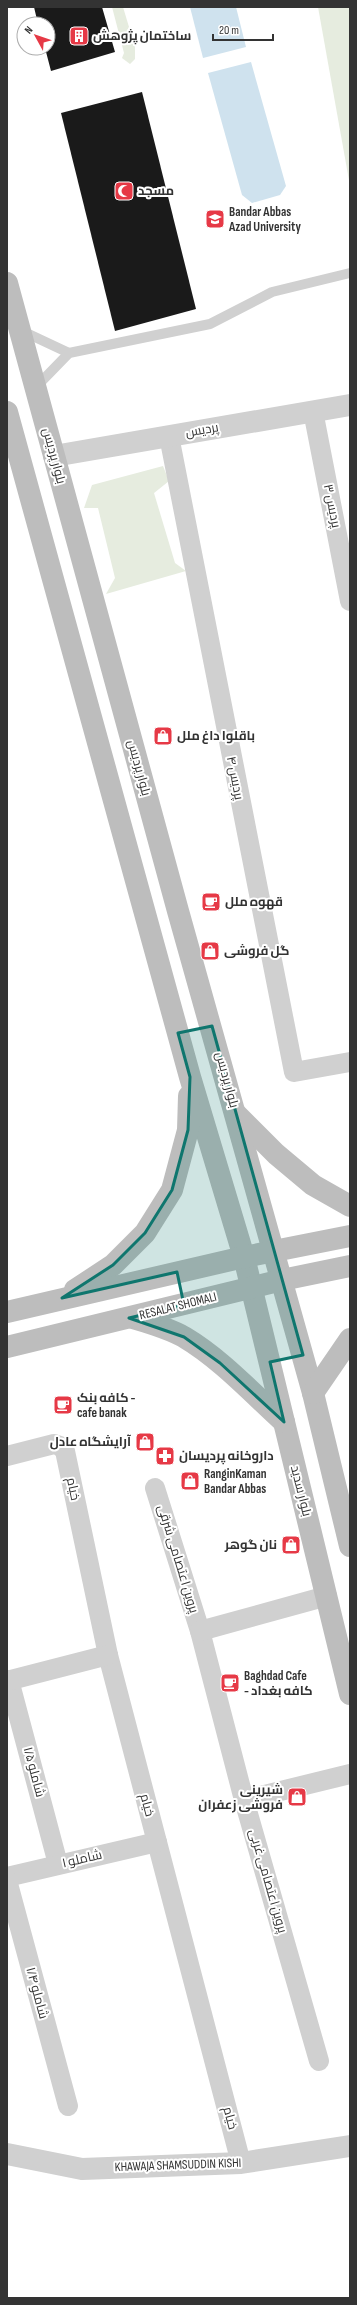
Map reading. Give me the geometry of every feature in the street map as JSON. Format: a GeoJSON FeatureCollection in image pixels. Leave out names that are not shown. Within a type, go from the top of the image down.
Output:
{"type":"FeatureCollection","features":[{"type":"Feature","properties":{"kind":"main road","name":"بلوار پردیس"},"geometry":{"type":"LineString","coordinates":[[7,284],[212,1026],[273,1253],[282,1280]]}},
{"type":"Feature","properties":{"kind":"main road"},"geometry":{"type":"LineString","coordinates":[[7,412],[190,1077],[244,1257]]}},
{"type":"Feature","properties":{"kind":"main road"},"geometry":{"type":"LineString","coordinates":[[178,1033],[212,1026]]}},
{"type":"Feature","properties":{"kind":"main road"},"geometry":{"type":"LineString","coordinates":[[62,1298],[113,1265],[145,1233],[172,1190],[188,1130],[190,1077]]}},
{"type":"Feature","properties":{"kind":"main road"},"geometry":{"type":"LineString","coordinates":[[236,1114],[276,1154],[308,1181],[350,1206]]}},
{"type":"Feature","properties":{"kind":"main road"},"geometry":{"type":"LineString","coordinates":[[7,1312],[62,1298],[244,1257],[273,1253],[350,1236]]}},
{"type":"Feature","properties":{"kind":"main road","name":"بلوار سدید"},"geometry":{"type":"LineString","coordinates":[[244,1257],[350,1694]]}},
{"type":"Feature","properties":{"kind":"main road","name":"RESALAT SHOMALI"},"geometry":{"type":"LineString","coordinates":[[7,1347],[282,1280],[350,1266]]}},
{"type":"Feature","properties":{"kind":"main road"},"geometry":{"type":"LineString","coordinates":[[177,1272],[184,1305]]}},
{"type":"Feature","properties":{"kind":"main road"},"geometry":{"type":"LineString","coordinates":[[282,1280],[313,1393],[350,1546]]}},
{"type":"Feature","properties":{"kind":"main road"},"geometry":{"type":"LineString","coordinates":[[129,1318],[158,1325],[184,1337],[220,1363],[284,1422]]}},
{"type":"Feature","properties":{"kind":"main road"},"geometry":{"type":"LineString","coordinates":[[313,1393],[350,1339]]}},
{"type":"Feature","properties":{"kind":"main road"},"geometry":{"type":"LineString","coordinates":[[270,1362],[303,1355]]}},
{"type":"Feature","properties":{"kind":"street","name":"پردیس"},"geometry":{"type":"LineString","coordinates":[[54,456],[350,405]]}},
{"type":"Feature","properties":{"kind":"street","name":"پردیس ۳"},"geometry":{"type":"LineString","coordinates":[[313,411],[350,601]]}},
{"type":"Feature","properties":{"kind":"street","name":"پردیس ۴"},"geometry":{"type":"LineString","coordinates":[[169,436],[294,1072],[350,1062]]}},
{"type":"Feature","properties":{"kind":"street","name":"خیام"},"geometry":{"type":"LineString","coordinates":[[7,1456],[54,1444],[60,1446],[65,1451],[108,1655],[241,2163]]}},
{"type":"Feature","properties":{"kind":"street","name":"پروین اعتصامی شرقی"},"geometry":{"type":"LineString","coordinates":[[155,1488],[200,1631]]}},
{"type":"Feature","properties":{"kind":"street"},"geometry":{"type":"LineString","coordinates":[[200,1631],[327,1596]]}},
{"type":"Feature","properties":{"kind":"street","name":"پروین اعتصامی غربی"},"geometry":{"type":"LineString","coordinates":[[200,1631],[244,1800],[319,2061]]}},
{"type":"Feature","properties":{"kind":"street"},"geometry":{"type":"LineString","coordinates":[[8,1681],[108,1655]]}},
{"type":"Feature","properties":{"kind":"street","name":"شاملو ۱/۵"},"geometry":{"type":"LineString","coordinates":[[8,1681],[58,1864]]}},
{"type":"Feature","properties":{"kind":"street"},"geometry":{"type":"LineString","coordinates":[[244,1800],[350,1774]]}},
{"type":"Feature","properties":{"kind":"street","name":"شاملو ۱"},"geometry":{"type":"LineString","coordinates":[[7,1877],[157,1842]]}},
{"type":"Feature","properties":{"kind":"street","name":"شاملو ۱/۴"},"geometry":{"type":"LineString","coordinates":[[7,1880],[68,2106]]}},
{"type":"Feature","properties":{"kind":"street","name":"KHAWAJA SHAMSUDDIN KISHI"},"geometry":{"type":"LineString","coordinates":[[7,2154],[82,2169],[241,2163],[350,2146]]}},
{"type":"Feature","properties":{"kind":"lane"},"geometry":{"type":"LineString","coordinates":[[36,387],[69,353],[210,324],[272,292],[350,273]]}},
{"type":"Feature","properties":{"kind":"lane"},"geometry":{"type":"LineString","coordinates":[[20,330],[69,353]]}},
{"type":"Feature","properties":{"kind":"highlighted area"},"geometry":{"type":"Polygon","coordinates":[[[212,1026],[303,1355],[270,1362],[284,1422],[220,1363],[184,1337],[129,1318],[184,1305],[177,1272],[62,1298],[113,1265],[145,1233],[172,1190],[188,1130],[190,1077],[178,1033],[212,1026]]]}},
{"type":"Feature","properties":{"kind":"shaded area"},"geometry":{"type":"Polygon","coordinates":[[[112,7],[123,7],[135,47],[135,59],[130,64],[122,58],[124,53],[112,7]]]}},
{"type":"Feature","properties":{"kind":"shaded area"},"geometry":{"type":"Polygon","coordinates":[[[318,7],[350,7],[350,186],[318,7]]]}},
{"type":"Feature","properties":{"kind":"shaded area"},"geometry":{"type":"Polygon","coordinates":[[[163,466],[169,481],[154,493],[175,563],[186,571],[106,594],[115,578],[98,508],[84,508],[92,485],[163,466]]]}},
{"type":"Feature","properties":{"kind":"water"},"geometry":{"type":"Polygon","coordinates":[[[190,7],[236,7],[246,47],[203,58],[190,7]]]}},
{"type":"Feature","properties":{"kind":"water"},"geometry":{"type":"Polygon","coordinates":[[[251,62],[286,186],[280,195],[252,203],[242,195],[208,73],[251,62]]]}},
{"type":"Feature","properties":{"kind":"building","name":"ساختمان پژوهش"},"geometry":{"type":"Polygon","coordinates":[[[34,7],[102,7],[115,52],[51,71],[47,56],[56,56],[56,16],[36,16],[34,7]]]}},
{"type":"Feature","properties":{"kind":"building","name":"مسجد"},"geometry":{"type":"Polygon","coordinates":[[[142,92],[196,309],[115,331],[61,113],[142,92]]]}},
{"type":"Feature","properties":{"kind":"place","name":"ساختمان پژوهش"},"geometry":{"type":"Point","coordinates":[79,36]}},
{"type":"Feature","properties":{"kind":"place","name":"مسجد"},"geometry":{"type":"Point","coordinates":[124,191]}},
{"type":"Feature","properties":{"kind":"place","name":"Bandar Abbas Azad University"},"geometry":{"type":"Point","coordinates":[215,219]}},
{"type":"Feature","properties":{"kind":"place","name":"باقلوا داغ ملل"},"geometry":{"type":"Point","coordinates":[163,736]}},
{"type":"Feature","properties":{"kind":"place","name":"قهوه ملل"},"geometry":{"type":"Point","coordinates":[211,902]}},
{"type":"Feature","properties":{"kind":"place","name":"گل فروشی"},"geometry":{"type":"Point","coordinates":[210,951]}},
{"type":"Feature","properties":{"kind":"place","name":"کافه بنک - cafe banak"},"geometry":{"type":"Point","coordinates":[63,1405]}},
{"type":"Feature","properties":{"kind":"place","name":"آرایشگاه عادل"},"geometry":{"type":"Point","coordinates":[145,1442]}},
{"type":"Feature","properties":{"kind":"place","name":"داروخانه پردیسان"},"geometry":{"type":"Point","coordinates":[165,1456]}},
{"type":"Feature","properties":{"kind":"place","name":"RanginKaman Bandar Abbas"},"geometry":{"type":"Point","coordinates":[190,1481]}},
{"type":"Feature","properties":{"kind":"place","name":"نان گوهر"},"geometry":{"type":"Point","coordinates":[291,1545]}},
{"type":"Feature","properties":{"kind":"place","name":"Baghdad Cafe - کافه بغداد"},"geometry":{"type":"Point","coordinates":[230,1683]}},
{"type":"Feature","properties":{"kind":"place","name":"شیرینی فروشی زعفران"},"geometry":{"type":"Point","coordinates":[297,1797]}}]}
